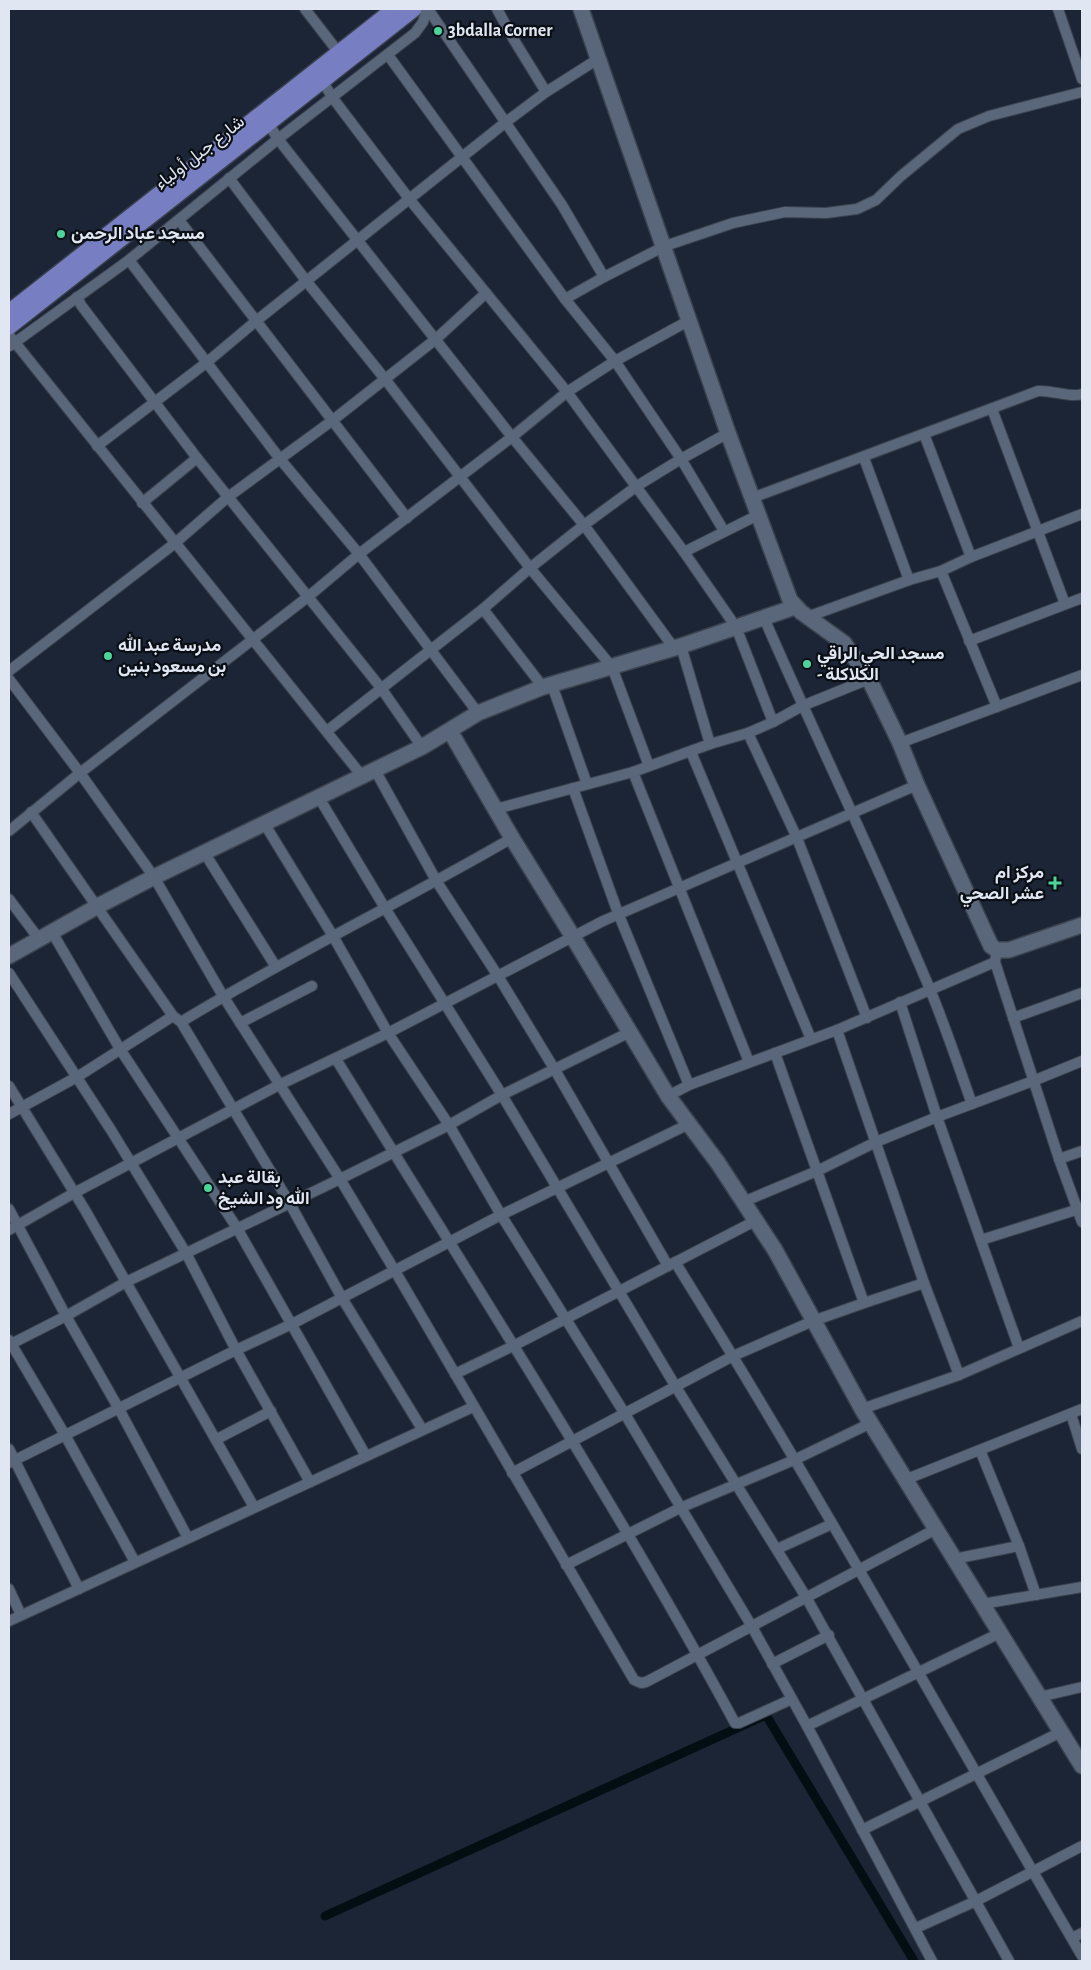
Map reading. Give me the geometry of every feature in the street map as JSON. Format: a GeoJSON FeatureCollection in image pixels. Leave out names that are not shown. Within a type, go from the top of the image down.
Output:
{"type":"FeatureCollection","features":[{"type":"Feature","properties":{"kind":"main road","name":"شارع جبل أولياء"},"geometry":{"type":"LineString","coordinates":[[9,312],[394,9]]}},
{"type":"Feature","properties":{"kind":"main road","name":"شارع جبل أولياء"},"geometry":{"type":"LineString","coordinates":[[9,327],[414,9]]}},
{"type":"Feature","properties":{"kind":"street"},"geometry":{"type":"LineString","coordinates":[[305,9],[339,52]]}},
{"type":"Feature","properties":{"kind":"street"},"geometry":{"type":"LineString","coordinates":[[428,9],[423,22],[415,33],[388,55],[278,138],[129,260],[10,341],[98,446],[174,544],[327,731],[368,773],[498,976],[609,1164],[733,1356],[1082,1956]]}},
{"type":"Feature","properties":{"kind":"street"},"geometry":{"type":"LineString","coordinates":[[428,9],[562,205],[604,277]]}},
{"type":"Feature","properties":{"kind":"street"},"geometry":{"type":"LineString","coordinates":[[497,9],[546,92]]}},
{"type":"Feature","properties":{"kind":"street"},"geometry":{"type":"LineString","coordinates":[[581,9],[665,246],[728,433],[782,581],[795,607],[844,643],[869,679],[900,743],[917,785],[996,956],[1013,1018],[1058,1160],[1080,1209],[1082,1222]]}},
{"type":"Feature","properties":{"kind":"street"},"geometry":{"type":"LineString","coordinates":[[1058,9],[1082,79]]}},
{"type":"Feature","properties":{"kind":"street"},"geometry":{"type":"LineString","coordinates":[[388,55],[565,299],[615,361],[681,459],[724,531]]}},
{"type":"Feature","properties":{"kind":"street"},"geometry":{"type":"LineString","coordinates":[[98,446],[206,363],[506,122],[546,92],[598,59]]}},
{"type":"Feature","properties":{"kind":"street"},"geometry":{"type":"LineString","coordinates":[[322,80],[332,97],[410,200],[566,392],[638,486],[736,627],[773,722]]}},
{"type":"Feature","properties":{"kind":"street"},"geometry":{"type":"LineString","coordinates":[[565,299],[665,246],[733,224],[785,212],[826,212],[857,209],[876,200],[900,176],[958,129],[989,116],[1082,92]]}},
{"type":"Feature","properties":{"kind":"street"},"geometry":{"type":"LineString","coordinates":[[268,123],[357,240],[584,525],[678,647],[710,744]]}},
{"type":"Feature","properties":{"kind":"street"},"geometry":{"type":"LineString","coordinates":[[229,178],[306,282],[385,379],[530,568],[612,666],[649,766]]}},
{"type":"Feature","properties":{"kind":"street"},"geometry":{"type":"LineString","coordinates":[[178,220],[407,518]]}},
{"type":"Feature","properties":{"kind":"street"},"geometry":{"type":"LineString","coordinates":[[129,260],[280,460],[359,554],[478,713]]}},
{"type":"Feature","properties":{"kind":"street"},"geometry":{"type":"LineString","coordinates":[[9,672],[174,544],[228,497],[333,420],[436,339],[486,293]]}},
{"type":"Feature","properties":{"kind":"street"},"geometry":{"type":"LineString","coordinates":[[77,297],[197,458],[381,688],[422,747]]}},
{"type":"Feature","properties":{"kind":"street"},"geometry":{"type":"LineString","coordinates":[[9,831],[80,773],[309,596],[359,554],[460,478],[566,392],[615,361],[690,320]]}},
{"type":"Feature","properties":{"kind":"street"},"geometry":{"type":"LineString","coordinates":[[752,498],[1038,392],[1056,392],[1077,396],[1082,394]]}},
{"type":"Feature","properties":{"kind":"street"},"geometry":{"type":"LineString","coordinates":[[992,408],[1065,604]]}},
{"type":"Feature","properties":{"kind":"street"},"geometry":{"type":"LineString","coordinates":[[327,731],[483,609],[584,525],[638,486],[728,433]]}},
{"type":"Feature","properties":{"kind":"street"},"geometry":{"type":"LineString","coordinates":[[924,434],[971,557]]}},
{"type":"Feature","properties":{"kind":"street"},"geometry":{"type":"LineString","coordinates":[[142,504],[197,458]]}},
{"type":"Feature","properties":{"kind":"street"},"geometry":{"type":"LineString","coordinates":[[864,458],[909,580]]}},
{"type":"Feature","properties":{"kind":"street"},"geometry":{"type":"LineString","coordinates":[[807,617],[909,580],[941,571],[971,557],[1082,514]]}},
{"type":"Feature","properties":{"kind":"street"},"geometry":{"type":"LineString","coordinates":[[684,552],[758,515]]}},
{"type":"Feature","properties":{"kind":"street"},"geometry":{"type":"LineString","coordinates":[[941,571],[997,707]]}},
{"type":"Feature","properties":{"kind":"street"},"geometry":{"type":"LineString","coordinates":[[969,641],[1082,598]]}},
{"type":"Feature","properties":{"kind":"street"},"geometry":{"type":"LineString","coordinates":[[9,956],[154,877],[422,747],[478,713],[547,686],[678,647],[795,607]]}},
{"type":"Feature","properties":{"kind":"street"},"geometry":{"type":"LineString","coordinates":[[483,609],[547,686],[587,784]]}},
{"type":"Feature","properties":{"kind":"street"},"geometry":{"type":"LineString","coordinates":[[764,618],[930,989],[972,1104]]}},
{"type":"Feature","properties":{"kind":"street"},"geometry":{"type":"LineString","coordinates":[[900,743],[1082,675]]}},
{"type":"Feature","properties":{"kind":"street"},"geometry":{"type":"LineString","coordinates":[[9,679],[80,773],[154,877],[223,996],[340,1179],[631,1676],[637,1682],[646,1682],[936,1529]]}},
{"type":"Feature","properties":{"kind":"street"},"geometry":{"type":"LineString","coordinates":[[496,809],[633,772],[710,744],[748,733],[802,706],[869,679]]}},
{"type":"Feature","properties":{"kind":"street"},"geometry":{"type":"LineString","coordinates":[[450,731],[512,838],[668,1096],[718,1164],[775,1250],[812,1321],[862,1409],[907,1479],[1061,1732],[1078,1751],[1082,1766]]}},
{"type":"Feature","properties":{"kind":"street"},"geometry":{"type":"LineString","coordinates":[[748,733],[797,838],[867,1018]]}},
{"type":"Feature","properties":{"kind":"street"},"geometry":{"type":"LineString","coordinates":[[691,752],[811,1039]]}},
{"type":"Feature","properties":{"kind":"street"},"geometry":{"type":"LineString","coordinates":[[633,772],[749,1062]]}},
{"type":"Feature","properties":{"kind":"street"},"geometry":{"type":"LineString","coordinates":[[13,1227],[279,1085],[388,1033],[618,913],[738,864],[852,812],[917,785]]}},
{"type":"Feature","properties":{"kind":"street"},"geometry":{"type":"LineString","coordinates":[[572,788],[618,913],[690,1085]]}},
{"type":"Feature","properties":{"kind":"street"},"geometry":{"type":"LineString","coordinates":[[318,796],[829,1635],[1009,1961]]}},
{"type":"Feature","properties":{"kind":"street"},"geometry":{"type":"LineString","coordinates":[[31,812],[177,1019],[289,1202],[342,1298],[422,1429]]}},
{"type":"Feature","properties":{"kind":"street"},"geometry":{"type":"LineString","coordinates":[[264,823],[333,936],[388,1033],[449,1124],[501,1215],[625,1414],[751,1625],[916,1928],[932,1961]]}},
{"type":"Feature","properties":{"kind":"street"},"geometry":{"type":"LineString","coordinates":[[9,1114],[77,1077],[120,1049],[437,882],[512,838]]}},
{"type":"Feature","properties":{"kind":"street"},"geometry":{"type":"LineString","coordinates":[[204,852],[276,967]]}},
{"type":"Feature","properties":{"kind":"street"},"geometry":{"type":"LineString","coordinates":[[9,899],[39,939]]}},
{"type":"Feature","properties":{"kind":"street"},"geometry":{"type":"LineString","coordinates":[[668,1096],[690,1085],[867,1018],[930,989],[1003,951],[1082,926]]}},
{"type":"Feature","properties":{"kind":"street"},"geometry":{"type":"LineString","coordinates":[[52,932],[120,1049],[180,1138],[237,1228],[366,1456]]}},
{"type":"Feature","properties":{"kind":"street"},"geometry":{"type":"LineString","coordinates":[[9,972],[132,1163],[186,1253],[236,1350],[310,1482]]}},
{"type":"Feature","properties":{"kind":"street"},"geometry":{"type":"LineString","coordinates":[[240,1023],[312,986]]}},
{"type":"Feature","properties":{"kind":"street"},"geometry":{"type":"LineString","coordinates":[[1013,1018],[1082,993]]}},
{"type":"Feature","properties":{"kind":"street"},"geometry":{"type":"LineString","coordinates":[[900,1002],[937,1117],[1019,1348]]}},
{"type":"Feature","properties":{"kind":"street"},"geometry":{"type":"LineString","coordinates":[[837,1030],[924,1283],[959,1375]]}},
{"type":"Feature","properties":{"kind":"street"},"geometry":{"type":"LineString","coordinates":[[136,1562],[65,1435],[9,1343],[66,1316],[126,1282],[340,1179],[630,1032]]}},
{"type":"Feature","properties":{"kind":"street"},"geometry":{"type":"LineString","coordinates":[[775,1053],[864,1302]]}},
{"type":"Feature","properties":{"kind":"street"},"geometry":{"type":"LineString","coordinates":[[336,1059],[572,1441],[698,1654],[736,1724],[792,1698]]}},
{"type":"Feature","properties":{"kind":"street"},"geometry":{"type":"LineString","coordinates":[[743,1202],[817,1171],[876,1142],[1082,1061]]}},
{"type":"Feature","properties":{"kind":"street"},"geometry":{"type":"LineString","coordinates":[[9,1086],[182,1378],[254,1507]]}},
{"type":"Feature","properties":{"kind":"street"},"geometry":{"type":"LineString","coordinates":[[12,1462],[395,1272],[501,1215],[689,1124]]}},
{"type":"Feature","properties":{"kind":"street"},"geometry":{"type":"LineString","coordinates":[[1058,1160],[1082,1151]]}},
{"type":"Feature","properties":{"kind":"street"},"geometry":{"type":"LineString","coordinates":[[9,1209],[13,1227],[119,1409],[188,1538]]}},
{"type":"Feature","properties":{"kind":"street"},"geometry":{"type":"LineString","coordinates":[[981,1240],[1080,1209]]}},
{"type":"Feature","properties":{"kind":"street"},"geometry":{"type":"LineString","coordinates":[[455,1374],[620,1292],[755,1221]]}},
{"type":"Feature","properties":{"kind":"street"},"geometry":{"type":"LineString","coordinates":[[512,1473],[733,1356],[812,1321],[924,1283]]}},
{"type":"Feature","properties":{"kind":"street"},"geometry":{"type":"LineString","coordinates":[[862,1409],[959,1375],[1082,1321]]}},
{"type":"Feature","properties":{"kind":"street"},"geometry":{"type":"LineString","coordinates":[[9,1621],[473,1407]]}},
{"type":"Feature","properties":{"kind":"street"},"geometry":{"type":"LineString","coordinates":[[907,1479],[1082,1409]]}},
{"type":"Feature","properties":{"kind":"street"},"geometry":{"type":"LineString","coordinates":[[217,1439],[271,1411]]}},
{"type":"Feature","properties":{"kind":"street"},"geometry":{"type":"LineString","coordinates":[[1071,1414],[1082,1450]]}},
{"type":"Feature","properties":{"kind":"street"},"geometry":{"type":"LineString","coordinates":[[566,1565],[680,1508],[794,1460],[871,1423]]}},
{"type":"Feature","properties":{"kind":"street"},"geometry":{"type":"LineString","coordinates":[[9,1449],[12,1462],[79,1589]]}},
{"type":"Feature","properties":{"kind":"street"},"geometry":{"type":"LineString","coordinates":[[980,1450],[1019,1546],[1036,1595]]}},
{"type":"Feature","properties":{"kind":"street"},"geometry":{"type":"LineString","coordinates":[[777,1549],[832,1524]]}},
{"type":"Feature","properties":{"kind":"street"},"geometry":{"type":"LineString","coordinates":[[954,1559],[1019,1546]]}},
{"type":"Feature","properties":{"kind":"street"},"geometry":{"type":"LineString","coordinates":[[982,1604],[1082,1587]]}},
{"type":"Feature","properties":{"kind":"street"},"geometry":{"type":"LineString","coordinates":[[9,1589],[21,1615]]}},
{"type":"Feature","properties":{"kind":"street"},"geometry":{"type":"LineString","coordinates":[[807,1726],[1000,1633]]}},
{"type":"Feature","properties":{"kind":"street"},"geometry":{"type":"LineString","coordinates":[[772,1664],[829,1635]]}},
{"type":"Feature","properties":{"kind":"street"},"geometry":{"type":"LineString","coordinates":[[1039,1697],[1082,1687]]}},
{"type":"Feature","properties":{"kind":"street"},"geometry":{"type":"LineString","coordinates":[[862,1830],[1061,1732]]}},
{"type":"Feature","properties":{"kind":"street"},"geometry":{"type":"LineString","coordinates":[[916,1928],[976,1901],[1082,1846]]}},
{"type":"Feature","properties":{"kind":"street"},"geometry":{"type":"LineString","coordinates":[[1072,1938],[1082,1933]]}},
{"type":"Feature","properties":{"kind":"waterway"},"geometry":{"type":"LineString","coordinates":[[325,1916],[766,1715],[914,1961]]}},
{"type":"Feature","properties":{"kind":"place","name":"3bdalla Corner"},"geometry":{"type":"Point","coordinates":[438,31]}},
{"type":"Feature","properties":{"kind":"place","name":"مسجد عباد الرحمن"},"geometry":{"type":"Point","coordinates":[61,234]}},
{"type":"Feature","properties":{"kind":"place","name":"مدرسة عبد الله بن مسعود بنين"},"geometry":{"type":"Point","coordinates":[108,656]}},
{"type":"Feature","properties":{"kind":"place","name":"مسجد الحي الراقي - الكلاكلة"},"geometry":{"type":"Point","coordinates":[807,664]}},
{"type":"Feature","properties":{"kind":"place","name":"مركز ام عشر الصحي"},"geometry":{"type":"Point","coordinates":[1055,883]}},
{"type":"Feature","properties":{"kind":"place","name":"بقالة عبد الله ود الشيخ"},"geometry":{"type":"Point","coordinates":[208,1188]}}]}
